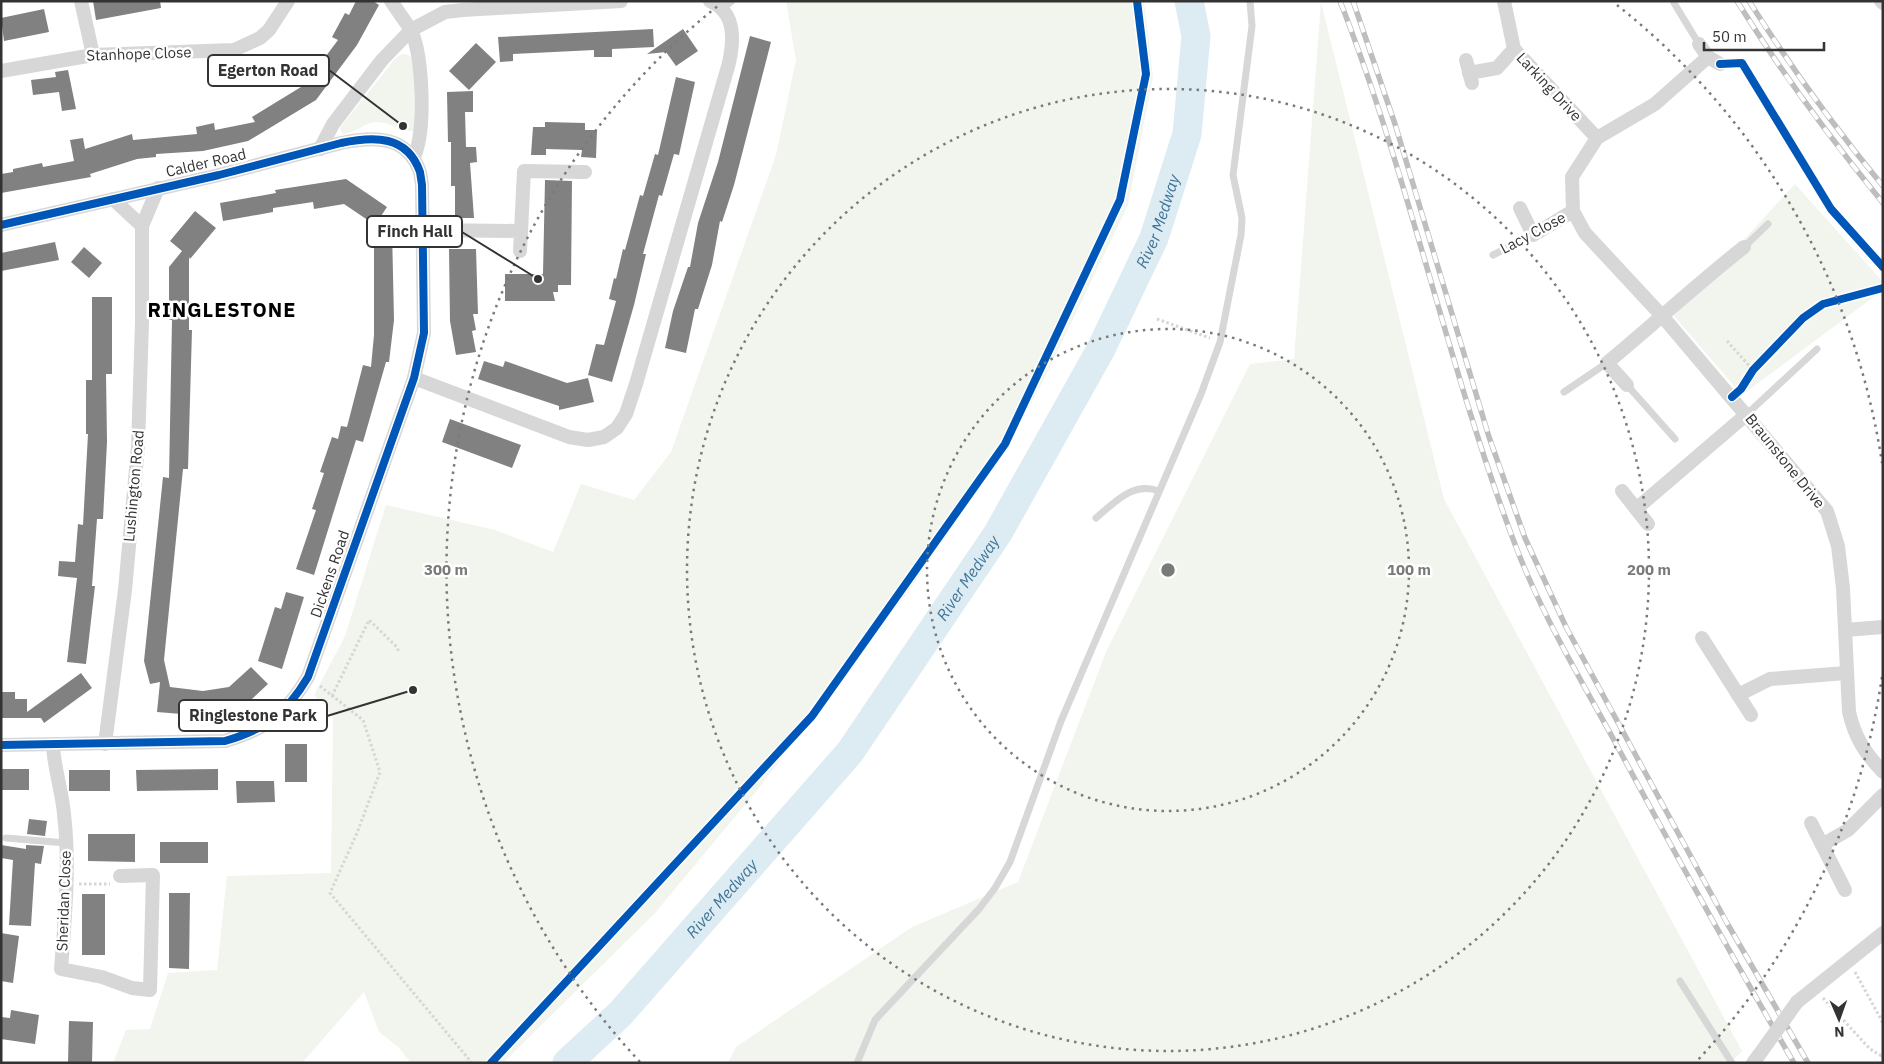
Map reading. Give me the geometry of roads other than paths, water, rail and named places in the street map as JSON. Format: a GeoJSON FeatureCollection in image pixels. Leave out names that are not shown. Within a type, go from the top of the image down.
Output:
{"type":"FeatureCollection","features":[{"type":"Feature","properties":{"kind":"street"},"geometry":{"type":"LineString","coordinates":[[81,1],[93,55]]}},
{"type":"Feature","properties":{"kind":"street","name":"Stanhope Close"},"geometry":{"type":"LineString","coordinates":[[1,71],[93,55],[212,52],[242,47],[269,30],[288,1]]}},
{"type":"Feature","properties":{"kind":"street"},"geometry":{"type":"LineString","coordinates":[[391,1],[411,30],[418,52],[420,72],[420,141],[414,157]]}},
{"type":"Feature","properties":{"kind":"street"},"geometry":{"type":"LineString","coordinates":[[320,148],[333,124],[382,60],[411,30],[445,12],[621,1]]}},
{"type":"Feature","properties":{"kind":"street"},"geometry":{"type":"LineString","coordinates":[[414,378],[569,437],[597,440],[617,428],[626,414],[636,384],[729,63],[732,29],[727,5],[710,1]]}},
{"type":"Feature","properties":{"kind":"street","name":"Larking Drive"},"geometry":{"type":"LineString","coordinates":[[1504,1],[1514,49],[1597,138]]}},
{"type":"Feature","properties":{"kind":"street","name":"Braunstone Drive"},"geometry":{"type":"LineString","coordinates":[[1699,44],[1714,61],[1655,104],[1597,138],[1572,177],[1573,211],[1585,233],[1663,317],[1747,414],[1826,511],[1838,546],[1849,712],[1853,732],[1864,753],[1883,772]]}},
{"type":"Feature","properties":{"kind":"street"},"geometry":{"type":"LineString","coordinates":[[1469,72],[1497,68],[1514,49]]}},
{"type":"Feature","properties":{"kind":"street","name":"Calder Road"},"geometry":{"type":"LineString","coordinates":[[1,225],[358,139],[381,139],[401,146],[414,157]]}},
{"type":"Feature","properties":{"kind":"street","name":"Dickens Road"},"geometry":{"type":"LineString","coordinates":[[1,746],[208,743],[242,736],[258,730],[275,718],[299,693],[308,677],[414,378],[424,333],[422,185],[414,157]]}},
{"type":"Feature","properties":{"kind":"street"},"geometry":{"type":"LineString","coordinates":[[520,251],[524,171],[584,172]]}},
{"type":"Feature","properties":{"kind":"street","name":"Lushington Road"},"geometry":{"type":"LineString","coordinates":[[105,744],[125,590],[138,448],[142,342],[142,226],[158,188]]}},
{"type":"Feature","properties":{"kind":"street"},"geometry":{"type":"LineString","coordinates":[[112,199],[142,226]]}},
{"type":"Feature","properties":{"kind":"street"},"geometry":{"type":"LineString","coordinates":[[1520,208],[1533,235]]}},
{"type":"Feature","properties":{"kind":"street","name":"Lacy Close"},"geometry":{"type":"LineString","coordinates":[[1533,235],[1573,211]]}},
{"type":"Feature","properties":{"kind":"street"},"geometry":{"type":"LineString","coordinates":[[423,230],[521,231]]}},
{"type":"Feature","properties":{"kind":"street"},"geometry":{"type":"LineString","coordinates":[[1626,385],[1607,363],[1663,317],[1702,280],[1744,247]]}},
{"type":"Feature","properties":{"kind":"street"},"geometry":{"type":"LineString","coordinates":[[1636,509],[1747,414]]}},
{"type":"Feature","properties":{"kind":"street"},"geometry":{"type":"LineString","coordinates":[[1622,491],[1648,524]]}},
{"type":"Feature","properties":{"kind":"street"},"geometry":{"type":"LineString","coordinates":[[1845,630],[1883,627]]}},
{"type":"Feature","properties":{"kind":"street"},"geometry":{"type":"LineString","coordinates":[[1702,638],[1751,715]]}},
{"type":"Feature","properties":{"kind":"street"},"geometry":{"type":"LineString","coordinates":[[1738,695],[1770,679],[1846,674]]}},
{"type":"Feature","properties":{"kind":"street","name":"Sheridan Close"},"geometry":{"type":"LineString","coordinates":[[53,745],[64,813],[66,843],[66,884],[61,969],[102,978],[132,988],[150,990],[153,876],[120,876]]}},
{"type":"Feature","properties":{"kind":"street"},"geometry":{"type":"LineString","coordinates":[[1822,845],[1848,830],[1883,795]]}},
{"type":"Feature","properties":{"kind":"street"},"geometry":{"type":"LineString","coordinates":[[1810,823],[1845,890]]}},
{"type":"Feature","properties":{"kind":"street"},"geometry":{"type":"LineString","coordinates":[[1756,1059],[1797,1002],[1883,933]]}},
{"type":"Feature","properties":{"kind":"lane"},"geometry":{"type":"LineString","coordinates":[[857,1063],[875,1020],[979,908],[995,888],[1010,862],[1061,721],[1201,394],[1220,342],[1242,224],[1233,175],[1252,26],[1250,1]]}},
{"type":"Feature","properties":{"kind":"lane","name":"Braunstone Drive"},"geometry":{"type":"LineString","coordinates":[[1674,3],[1699,44]]}},
{"type":"Feature","properties":{"kind":"lane"},"geometry":{"type":"LineString","coordinates":[[1744,247],[1768,224]]}},
{"type":"Feature","properties":{"kind":"lane","name":"Lacy Close"},"geometry":{"type":"LineString","coordinates":[[1494,255],[1533,235]]}},
{"type":"Feature","properties":{"kind":"lane"},"geometry":{"type":"LineString","coordinates":[[1747,414],[1817,349]]}},
{"type":"Feature","properties":{"kind":"lane"},"geometry":{"type":"LineString","coordinates":[[1564,392],[1607,363]]}},
{"type":"Feature","properties":{"kind":"lane"},"geometry":{"type":"LineString","coordinates":[[1626,385],[1675,439]]}},
{"type":"Feature","properties":{"kind":"lane"},"geometry":{"type":"LineString","coordinates":[[1096,518],[1122,496],[1136,489],[1146,487],[1159,491]]}},
{"type":"Feature","properties":{"kind":"lane"},"geometry":{"type":"LineString","coordinates":[[6,838],[66,843]]}},
{"type":"Feature","properties":{"kind":"lane"},"geometry":{"type":"LineString","coordinates":[[1680,981],[1732,1063]]}},
{"type":"Feature","properties":{"kind":"waterway","name":"River Medway"},"geometry":{"type":"LineString","coordinates":[[567,1063],[620,1014],[850,752],[998,533],[1101,349],[1154,238],[1187,134],[1196,36],[1189,1]]}},
{"type":"Feature","properties":{"kind":"railway"},"geometry":{"type":"LineString","coordinates":[[1340,1],[1365,67],[1387,135],[1489,473],[1523,565],[1547,617],[1574,667],[1703,903],[1794,1063]]}},
{"type":"Feature","properties":{"kind":"railway"},"geometry":{"type":"LineString","coordinates":[[1353,1],[1395,124],[1489,437],[1525,538],[1566,627],[1727,923],[1808,1063]]}},
{"type":"Feature","properties":{"kind":"railway"},"geometry":{"type":"LineString","coordinates":[[1737,1],[1807,104],[1883,203]]}},
{"type":"Feature","properties":{"kind":"railway"},"geometry":{"type":"LineString","coordinates":[[1749,1],[1813,96],[1883,186]]}},
{"type":"Feature","properties":{"kind":"place","name":"Egerton Road"},"geometry":{"type":"Point","coordinates":[403,126]}},
{"type":"Feature","properties":{"kind":"place","name":"Finch Hall"},"geometry":{"type":"Point","coordinates":[538,279]}},
{"type":"Feature","properties":{"kind":"place","name":"Ringlestone Park"},"geometry":{"type":"Point","coordinates":[413,690]}},
{"type":"Feature","properties":{"kind":"district","name":"RINGLESTONE"},"geometry":{"type":"Point","coordinates":[222,310]}}]}
